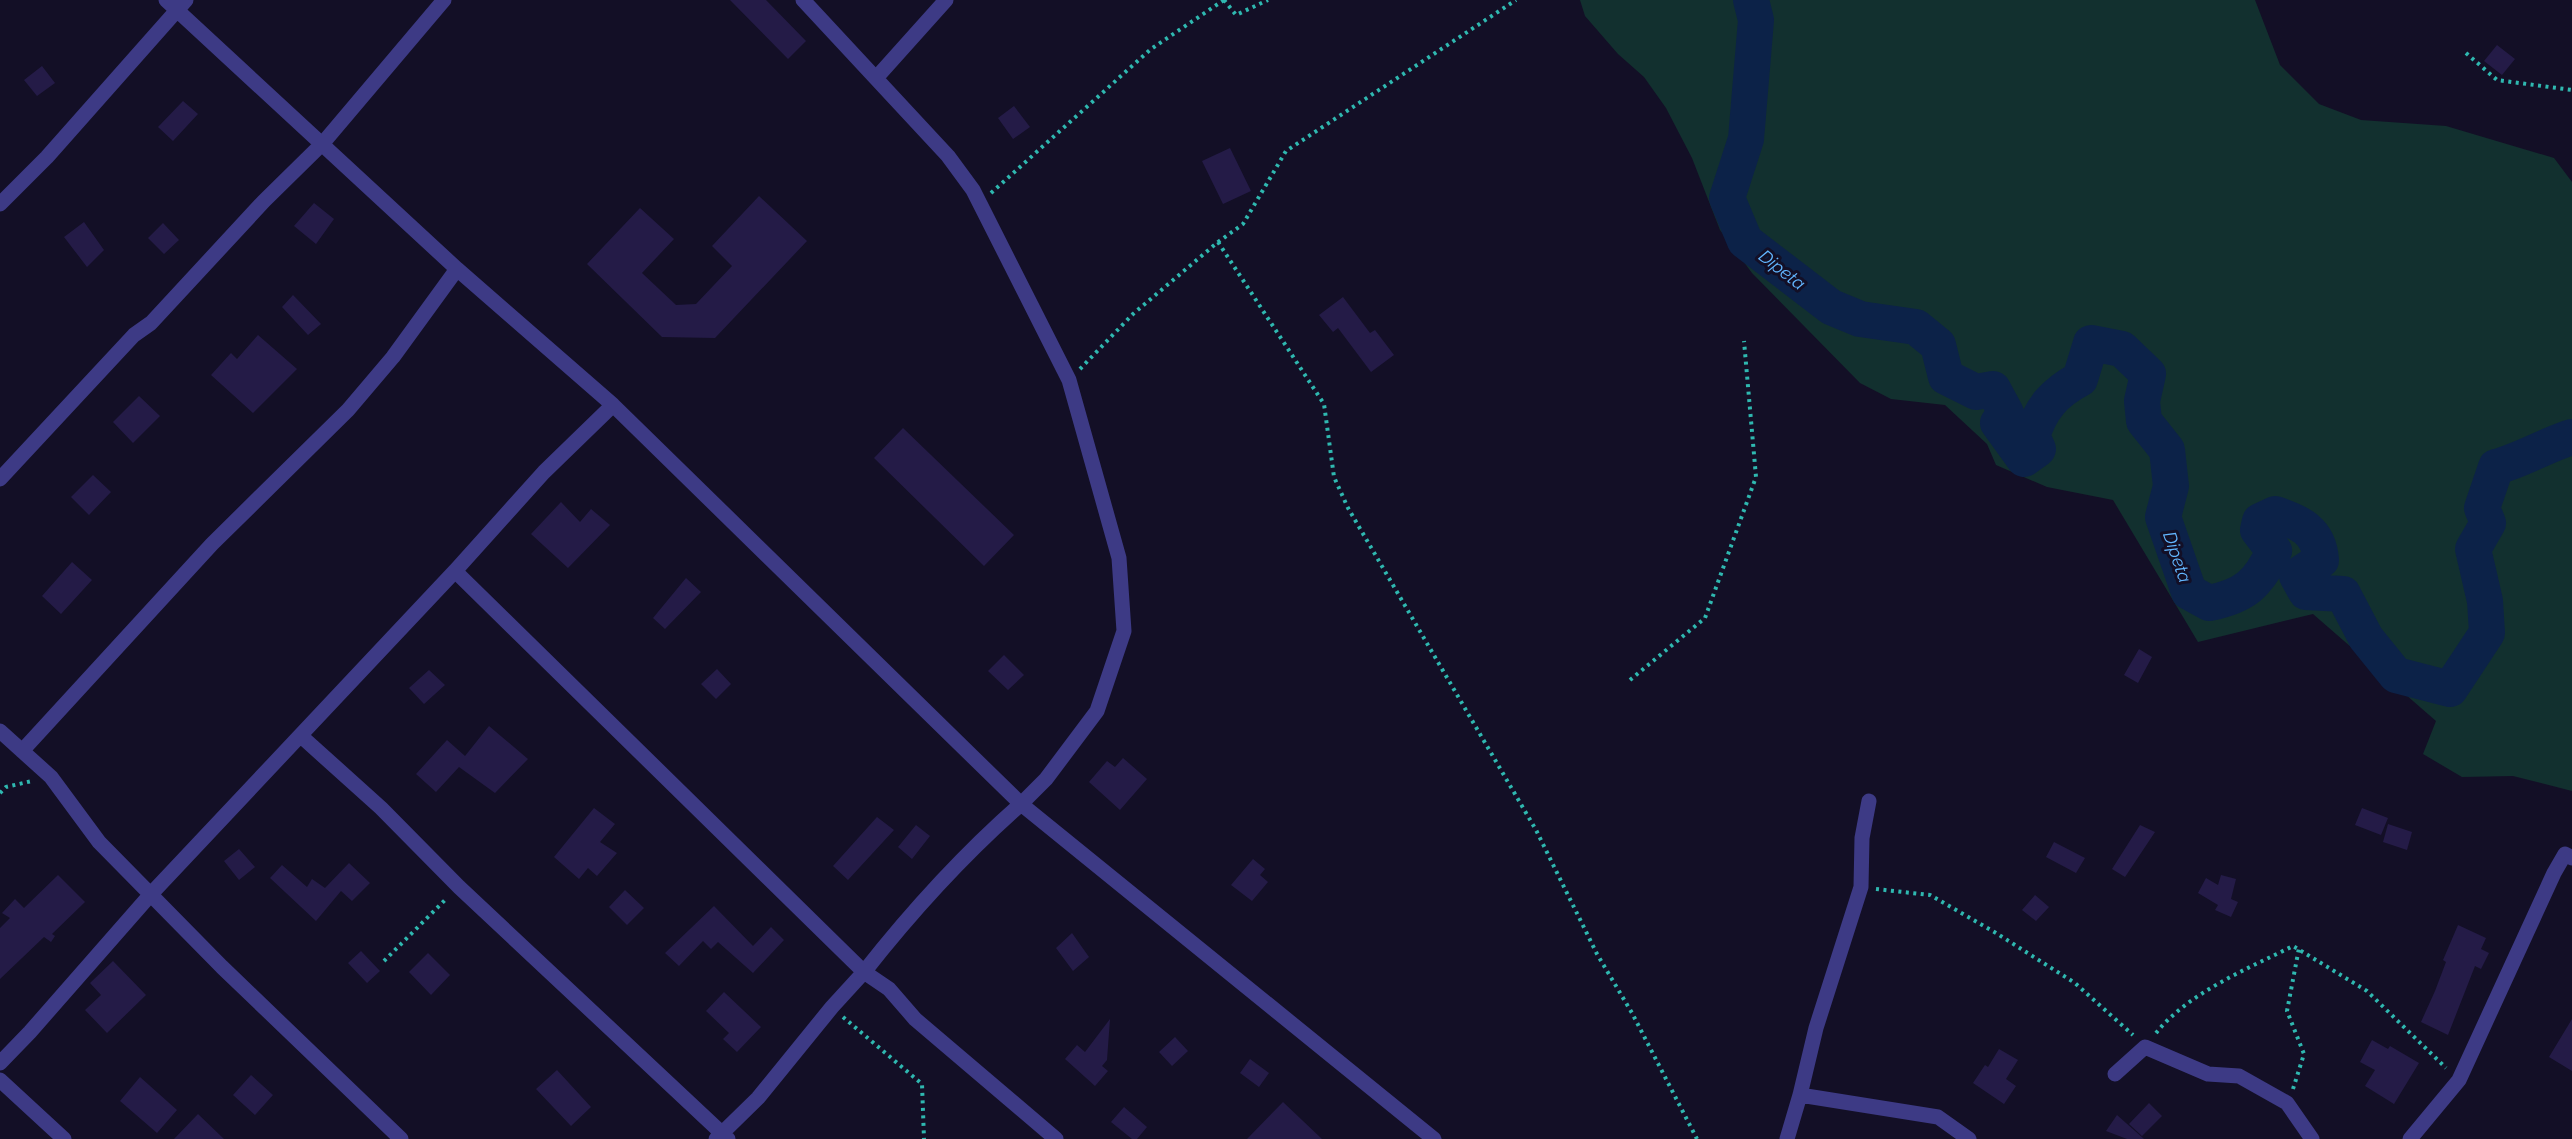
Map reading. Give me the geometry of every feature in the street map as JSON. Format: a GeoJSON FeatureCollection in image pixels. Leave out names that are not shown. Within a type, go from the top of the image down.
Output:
{"type":"FeatureCollection","features":[{"type":"Feature","properties":{"kind":"street"},"geometry":{"type":"LineString","coordinates":[[0,479],[134,335],[159,315],[264,201],[323,144],[444,0]]}},
{"type":"Feature","properties":{"kind":"street"},"geometry":{"type":"LineString","coordinates":[[301,736],[381,808],[459,887],[722,1137],[758,1098],[832,1007],[864,972],[911,912],[979,841],[1046,779],[1096,711],[1124,631],[1119,558],[1069,380],[980,204],[948,156],[803,0]]}},
{"type":"Feature","properties":{"kind":"street"},"geometry":{"type":"LineString","coordinates":[[877,77],[946,0]]}},
{"type":"Feature","properties":{"kind":"street"},"geometry":{"type":"LineString","coordinates":[[0,204],[47,157],[176,3],[457,269],[613,405],[1021,804],[1434,1139]]}},
{"type":"Feature","properties":{"kind":"street"},"geometry":{"type":"LineString","coordinates":[[22,751],[212,544],[348,410],[393,357],[457,269]]}},
{"type":"Feature","properties":{"kind":"street"},"geometry":{"type":"LineString","coordinates":[[0,1063],[151,894],[455,571],[544,472],[613,405]]}},
{"type":"Feature","properties":{"kind":"street"},"geometry":{"type":"LineString","coordinates":[[455,571],[864,972],[889,989],[915,1018],[1056,1139]]}},
{"type":"Feature","properties":{"kind":"street"},"geometry":{"type":"LineString","coordinates":[[0,731],[51,777],[99,842],[222,967],[401,1139]]}},
{"type":"Feature","properties":{"kind":"street"},"geometry":{"type":"LineString","coordinates":[[1787,1139],[1816,1028],[1861,887],[1862,838],[1869,801]]}},
{"type":"Feature","properties":{"kind":"street"},"geometry":{"type":"LineString","coordinates":[[2410,1139],[2459,1080],[2554,873],[2565,854],[2572,858]]}},
{"type":"Feature","properties":{"kind":"street"},"geometry":{"type":"LineString","coordinates":[[2115,1074],[2145,1047],[2208,1074],[2239,1076],[2287,1103],[2312,1139]]}},
{"type":"Feature","properties":{"kind":"street"},"geometry":{"type":"LineString","coordinates":[[0,1080],[64,1139]]}},
{"type":"Feature","properties":{"kind":"street"},"geometry":{"type":"LineString","coordinates":[[1800,1095],[1938,1117],[1969,1139]]}},
{"type":"Feature","properties":{"kind":"path"},"geometry":{"type":"LineString","coordinates":[[980,204],[1151,50],[1224,0],[1236,15],[1268,0]]}},
{"type":"Feature","properties":{"kind":"path"},"geometry":{"type":"LineString","coordinates":[[1069,380],[1133,314],[1218,242],[1243,224],[1286,151],[1516,0]]}},
{"type":"Feature","properties":{"kind":"path"},"geometry":{"type":"LineString","coordinates":[[2466,52],[2497,80],[2572,90]]}},
{"type":"Feature","properties":{"kind":"path"},"geometry":{"type":"LineString","coordinates":[[1218,242],[1324,404],[1334,477],[1348,508],[1536,830],[1598,954],[1632,1013],[1697,1139]]}},
{"type":"Feature","properties":{"kind":"path"},"geometry":{"type":"LineString","coordinates":[[1630,680],[1705,618],[1756,477],[1744,341]]}},
{"type":"Feature","properties":{"kind":"path"},"geometry":{"type":"LineString","coordinates":[[0,793],[6,787],[51,777]]}},
{"type":"Feature","properties":{"kind":"path"},"geometry":{"type":"LineString","coordinates":[[384,961],[459,887]]}},
{"type":"Feature","properties":{"kind":"path"},"geometry":{"type":"LineString","coordinates":[[1861,887],[1930,895],[2075,983],[2145,1047],[2173,1012],[2226,979],[2293,946],[2367,991],[2459,1080]]}},
{"type":"Feature","properties":{"kind":"path"},"geometry":{"type":"LineString","coordinates":[[2287,1103],[2304,1054],[2287,1011],[2299,948]]}},
{"type":"Feature","properties":{"kind":"path"},"geometry":{"type":"LineString","coordinates":[[832,1007],[922,1084],[924,1139]]}},
{"type":"Feature","properties":{"kind":"green space"},"geometry":{"type":"Polygon","coordinates":[[[1580,0],[2255,0],[2280,65],[2319,104],[2361,120],[2446,126],[2554,158],[2572,182],[2572,791],[2513,776],[2462,777],[2423,754],[2436,721],[2313,614],[2198,642],[2113,500],[2047,487],[1996,465],[1987,444],[1945,405],[1891,399],[1860,383],[1752,273],[1720,230],[1692,158],[1666,108],[1644,77],[1618,54],[1585,16],[1580,0]]]}},
{"type":"Feature","properties":{"kind":"building"},"geometry":{"type":"Polygon","coordinates":[[[730,0],[766,0],[806,41],[788,59],[730,0]]]}},
{"type":"Feature","properties":{"kind":"building"},"geometry":{"type":"Polygon","coordinates":[[[2497,45],[2515,59],[2502,75],[2484,61],[2497,45]]]}},
{"type":"Feature","properties":{"kind":"building"},"geometry":{"type":"Polygon","coordinates":[[[42,66],[55,83],[37,96],[24,80],[42,66]]]}},
{"type":"Feature","properties":{"kind":"building"},"geometry":{"type":"Polygon","coordinates":[[[183,101],[198,114],[173,141],[158,127],[183,101]]]}},
{"type":"Feature","properties":{"kind":"building"},"geometry":{"type":"Polygon","coordinates":[[[1014,106],[1030,127],[1013,139],[998,118],[1014,106]]]}},
{"type":"Feature","properties":{"kind":"building"},"geometry":{"type":"Polygon","coordinates":[[[1230,148],[1251,191],[1223,204],[1202,161],[1230,148]]]}},
{"type":"Feature","properties":{"kind":"building"},"geometry":{"type":"Polygon","coordinates":[[[759,196],[807,241],[715,338],[662,337],[587,264],[640,208],[674,239],[642,273],[676,305],[696,304],[732,266],[712,246],[759,196]]]}},
{"type":"Feature","properties":{"kind":"building"},"geometry":{"type":"Polygon","coordinates":[[[314,203],[334,219],[316,244],[294,226],[314,203]]]}},
{"type":"Feature","properties":{"kind":"building"},"geometry":{"type":"Polygon","coordinates":[[[84,222],[104,250],[87,267],[64,237],[84,222]]]}},
{"type":"Feature","properties":{"kind":"building"},"geometry":{"type":"Polygon","coordinates":[[[163,223],[179,240],[164,254],[148,238],[163,223]]]}},
{"type":"Feature","properties":{"kind":"building"},"geometry":{"type":"Polygon","coordinates":[[[293,295],[321,324],[308,335],[282,307],[293,295]]]}},
{"type":"Feature","properties":{"kind":"building"},"geometry":{"type":"Polygon","coordinates":[[[1343,297],[1370,333],[1375,330],[1394,355],[1371,372],[1338,328],[1333,332],[1319,315],[1343,297]]]}},
{"type":"Feature","properties":{"kind":"building"},"geometry":{"type":"Polygon","coordinates":[[[258,335],[297,369],[253,413],[211,375],[231,353],[237,359],[258,335]]]}},
{"type":"Feature","properties":{"kind":"building"},"geometry":{"type":"Polygon","coordinates":[[[139,396],[160,416],[133,443],[113,422],[139,396]]]}},
{"type":"Feature","properties":{"kind":"building"},"geometry":{"type":"Polygon","coordinates":[[[903,428],[1014,535],[984,566],[874,458],[903,428]]]}},
{"type":"Feature","properties":{"kind":"building"},"geometry":{"type":"Polygon","coordinates":[[[93,475],[111,492],[89,515],[71,497],[93,475]]]}},
{"type":"Feature","properties":{"kind":"building"},"geometry":{"type":"Polygon","coordinates":[[[561,502],[580,522],[591,509],[610,525],[568,568],[531,534],[561,502]]]}},
{"type":"Feature","properties":{"kind":"building"},"geometry":{"type":"Polygon","coordinates":[[[72,562],[92,580],[61,614],[42,596],[72,562]]]}},
{"type":"Feature","properties":{"kind":"building"},"geometry":{"type":"Polygon","coordinates":[[[686,578],[701,592],[665,629],[653,618],[686,578]]]}},
{"type":"Feature","properties":{"kind":"building"},"geometry":{"type":"Polygon","coordinates":[[[2139,649],[2152,657],[2138,683],[2124,675],[2139,649]]]}},
{"type":"Feature","properties":{"kind":"building"},"geometry":{"type":"Polygon","coordinates":[[[1004,655],[1024,675],[1008,690],[988,671],[1004,655]]]}},
{"type":"Feature","properties":{"kind":"building"},"geometry":{"type":"Polygon","coordinates":[[[717,669],[731,684],[716,699],[701,684],[717,669]]]}},
{"type":"Feature","properties":{"kind":"building"},"geometry":{"type":"Polygon","coordinates":[[[429,670],[445,685],[424,704],[409,688],[429,670]]]}},
{"type":"Feature","properties":{"kind":"building"},"geometry":{"type":"Polygon","coordinates":[[[489,726],[528,759],[495,793],[459,767],[436,792],[416,774],[447,740],[465,756],[489,726]]]}},
{"type":"Feature","properties":{"kind":"building"},"geometry":{"type":"Polygon","coordinates":[[[1123,758],[1147,779],[1120,810],[1089,782],[1107,761],[1115,767],[1123,758]]]}},
{"type":"Feature","properties":{"kind":"building"},"geometry":{"type":"Polygon","coordinates":[[[594,808],[615,824],[600,842],[617,853],[597,876],[588,868],[579,879],[554,857],[594,808]]]}},
{"type":"Feature","properties":{"kind":"building"},"geometry":{"type":"Polygon","coordinates":[[[2362,808],[2388,818],[2381,835],[2355,825],[2362,808]]]}},
{"type":"Feature","properties":{"kind":"building"},"geometry":{"type":"Polygon","coordinates":[[[877,817],[894,830],[848,880],[833,866],[877,817]]]}},
{"type":"Feature","properties":{"kind":"building"},"geometry":{"type":"Polygon","coordinates":[[[2388,824],[2412,832],[2407,850],[2383,842],[2388,824]]]}},
{"type":"Feature","properties":{"kind":"building"},"geometry":{"type":"Polygon","coordinates":[[[916,825],[930,836],[912,859],[898,847],[916,825]]]}},
{"type":"Feature","properties":{"kind":"building"},"geometry":{"type":"Polygon","coordinates":[[[2140,825],[2155,832],[2125,877],[2112,869],[2140,825]]]}},
{"type":"Feature","properties":{"kind":"building"},"geometry":{"type":"Polygon","coordinates":[[[2054,842],[2085,858],[2076,873],[2046,857],[2054,842]]]}},
{"type":"Feature","properties":{"kind":"building"},"geometry":{"type":"Polygon","coordinates":[[[239,849],[255,867],[239,880],[224,861],[239,849]]]}},
{"type":"Feature","properties":{"kind":"building"},"geometry":{"type":"Polygon","coordinates":[[[1253,859],[1265,869],[1260,875],[1268,882],[1252,901],[1231,885],[1253,859]]]}},
{"type":"Feature","properties":{"kind":"building"},"geometry":{"type":"Polygon","coordinates":[[[349,863],[370,883],[352,901],[341,891],[316,921],[270,878],[282,865],[307,887],[312,879],[325,888],[349,863]]]}},
{"type":"Feature","properties":{"kind":"building"},"geometry":{"type":"Polygon","coordinates":[[[58,875],[85,902],[52,934],[55,936],[51,942],[44,937],[0,979],[0,928],[10,918],[2,913],[15,899],[24,908],[58,875]]]}},
{"type":"Feature","properties":{"kind":"building"},"geometry":{"type":"Polygon","coordinates":[[[2221,875],[2236,879],[2231,899],[2238,902],[2231,917],[2215,910],[2218,905],[2198,893],[2206,878],[2218,885],[2221,875]]]}},
{"type":"Feature","properties":{"kind":"building"},"geometry":{"type":"Polygon","coordinates":[[[625,890],[644,908],[627,925],[609,907],[625,890]]]}},
{"type":"Feature","properties":{"kind":"building"},"geometry":{"type":"Polygon","coordinates":[[[2035,895],[2049,907],[2036,921],[2022,910],[2035,895]]]}},
{"type":"Feature","properties":{"kind":"building"},"geometry":{"type":"Polygon","coordinates":[[[714,906],[753,946],[771,927],[784,940],[753,973],[718,942],[711,949],[703,941],[679,966],[665,953],[714,906]]]}},
{"type":"Feature","properties":{"kind":"building"},"geometry":{"type":"Polygon","coordinates":[[[2458,925],[2486,938],[2481,949],[2489,953],[2481,969],[2475,966],[2448,1035],[2421,1022],[2435,991],[2446,962],[2443,960],[2458,925]]]}},
{"type":"Feature","properties":{"kind":"building"},"geometry":{"type":"Polygon","coordinates":[[[1072,933],[1089,957],[1073,971],[1056,948],[1072,933]]]}},
{"type":"Feature","properties":{"kind":"building"},"geometry":{"type":"Polygon","coordinates":[[[361,951],[380,971],[367,983],[348,963],[361,951]]]}},
{"type":"Feature","properties":{"kind":"building"},"geometry":{"type":"Polygon","coordinates":[[[428,953],[450,975],[431,995],[409,972],[428,953]]]}},
{"type":"Feature","properties":{"kind":"building"},"geometry":{"type":"Polygon","coordinates":[[[113,961],[146,995],[107,1033],[85,1010],[101,995],[90,983],[113,961]]]}},
{"type":"Feature","properties":{"kind":"building"},"geometry":{"type":"Polygon","coordinates":[[[724,992],[761,1027],[737,1052],[723,1039],[729,1033],[706,1011],[724,992]]]}},
{"type":"Feature","properties":{"kind":"building"},"geometry":{"type":"Polygon","coordinates":[[[1110,1019],[1107,1060],[1102,1066],[1108,1071],[1095,1086],[1065,1059],[1077,1045],[1085,1052],[1110,1019]]]}},
{"type":"Feature","properties":{"kind":"building"},"geometry":{"type":"Polygon","coordinates":[[[2572,1019],[2572,1071],[2549,1057],[2572,1019]]]}},
{"type":"Feature","properties":{"kind":"building"},"geometry":{"type":"Polygon","coordinates":[[[1175,1037],[1188,1051],[1172,1066],[1159,1052],[1175,1037]]]}},
{"type":"Feature","properties":{"kind":"building"},"geometry":{"type":"Polygon","coordinates":[[[2372,1040],[2388,1049],[2390,1046],[2419,1063],[2394,1104],[2365,1086],[2375,1070],[2360,1062],[2372,1040]]]}},
{"type":"Feature","properties":{"kind":"building"},"geometry":{"type":"Polygon","coordinates":[[[1999,1049],[2018,1060],[2006,1079],[2016,1086],[2004,1104],[1973,1083],[1985,1065],[1988,1067],[1999,1049]]]}},
{"type":"Feature","properties":{"kind":"building"},"geometry":{"type":"Polygon","coordinates":[[[1250,1059],[1269,1073],[1259,1087],[1240,1073],[1250,1059]]]}},
{"type":"Feature","properties":{"kind":"building"},"geometry":{"type":"Polygon","coordinates":[[[557,1070],[591,1107],[571,1126],[536,1089],[557,1070]]]}},
{"type":"Feature","properties":{"kind":"building"},"geometry":{"type":"Polygon","coordinates":[[[251,1075],[273,1095],[255,1115],[233,1095],[251,1075]]]}},
{"type":"Feature","properties":{"kind":"building"},"geometry":{"type":"Polygon","coordinates":[[[140,1077],[177,1110],[157,1133],[120,1101],[140,1077]]]}},
{"type":"Feature","properties":{"kind":"building"},"geometry":{"type":"Polygon","coordinates":[[[1283,1102],[1322,1139],[1247,1139],[1283,1102]]]}},
{"type":"Feature","properties":{"kind":"building"},"geometry":{"type":"Polygon","coordinates":[[[2149,1103],[2162,1116],[2142,1136],[2129,1124],[2149,1103]]]}},
{"type":"Feature","properties":{"kind":"building"},"geometry":{"type":"Polygon","coordinates":[[[1124,1107],[1147,1127],[1137,1139],[1132,1139],[1111,1122],[1124,1107]]]}},
{"type":"Feature","properties":{"kind":"building"},"geometry":{"type":"Polygon","coordinates":[[[198,1114],[224,1139],[174,1139],[198,1114]]]}},
{"type":"Feature","properties":{"kind":"building"},"geometry":{"type":"Polygon","coordinates":[[[2117,1115],[2144,1139],[2127,1139],[2106,1131],[2117,1115]]]}},
{"type":"Feature","properties":{"kind":"waterway","name":"Dipeta"},"geometry":{"type":"LineString","coordinates":[[1751,0],[1756,20],[1746,139],[1727,198],[1745,241],[1831,307],[1860,319],[1916,327],[1938,345],[1946,377],[1976,392],[1993,389],[2006,413],[1998,423],[2024,459],[2038,449],[2032,436],[2044,409],[2063,390],[2080,379],[2091,343],[2122,349],[2148,374],[2142,401],[2144,421],[2167,450],[2171,486],[2163,517],[2189,592],[2209,603],[2232,597],[2256,580],[2274,551],[2258,530],[2260,521],[2275,514],[2284,517],[2307,529],[2319,550],[2321,560],[2297,576],[2306,592],[2343,594],[2366,638],[2396,675],[2450,689],[2487,633],[2485,601],[2473,549],[2488,523],[2482,508],[2496,467],[2572,437]]}}]}
